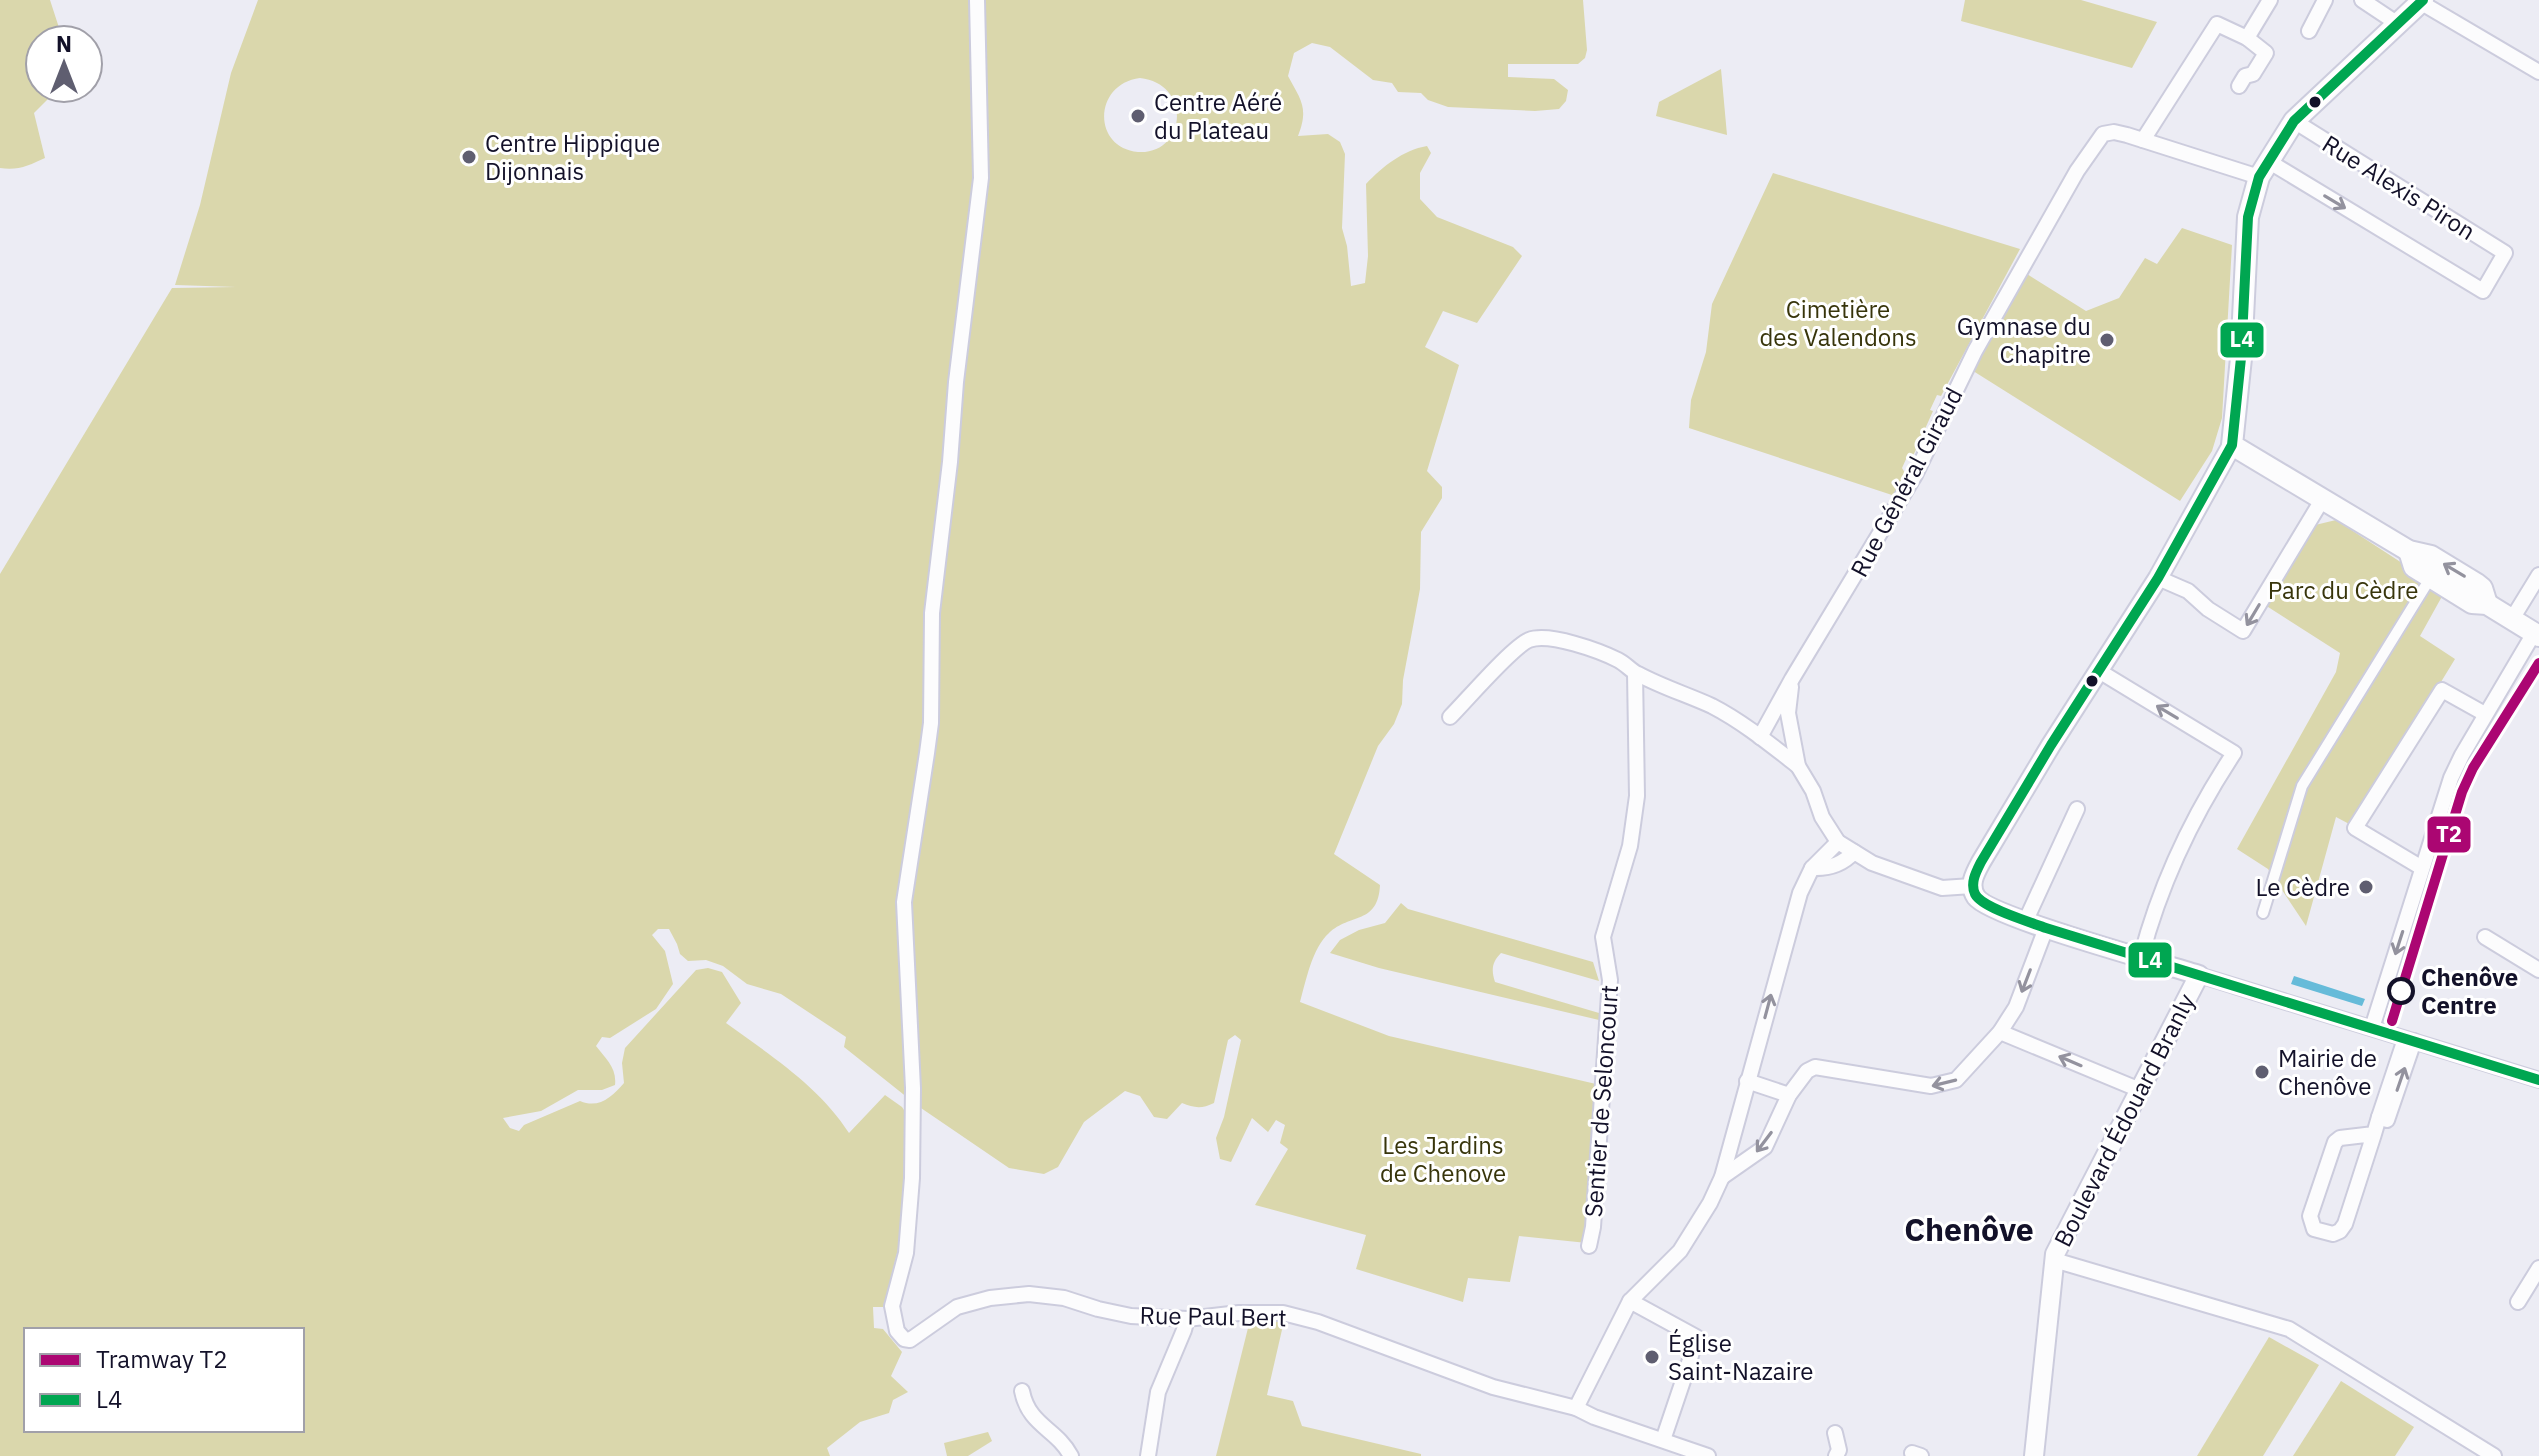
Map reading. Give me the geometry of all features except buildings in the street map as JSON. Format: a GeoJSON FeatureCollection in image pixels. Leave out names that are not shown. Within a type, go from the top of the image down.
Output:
{"type":"FeatureCollection","features":[{"type":"Feature","properties":{"kind":"main road"},"geometry":{"type":"LineString","coordinates":[[2421,1],[2294,121],[2263,169],[2248,217],[2241,358],[2232,445],[2409,551],[2431,556],[2477,584],[2482,588],[2487,604]]}},
{"type":"Feature","properties":{"kind":"main road"},"geometry":{"type":"LineString","coordinates":[[2409,551],[2414,567],[2472,603],[2487,604],[2537,634]]}},
{"type":"Feature","properties":{"kind":"street","name":"Rue Paul Bert"},"geometry":{"type":"LineString","coordinates":[[977,0],[981,178],[932,613],[931,723],[904,902],[914,1108],[909,1230],[892,1306],[894,1326],[900,1336],[907,1340],[915,1338],[942,1315],[957,1307],[990,1298],[1029,1294],[1064,1298],[1131,1316],[1187,1319],[1239,1313],[1283,1313],[1318,1322],[1493,1387],[1576,1408],[1708,1456]]}},
{"type":"Feature","properties":{"kind":"street"},"geometry":{"type":"LineString","coordinates":[[2247,38],[2270,0]]}},
{"type":"Feature","properties":{"kind":"street"},"geometry":{"type":"LineString","coordinates":[[2309,31],[2325,0]]}},
{"type":"Feature","properties":{"kind":"street"},"geometry":{"type":"LineString","coordinates":[[2362,0],[2398,24]]}},
{"type":"Feature","properties":{"kind":"street"},"geometry":{"type":"LineString","coordinates":[[2421,1],[2539,72]]}},
{"type":"Feature","properties":{"kind":"street"},"geometry":{"type":"LineString","coordinates":[[2143,140],[2217,24],[2247,38],[2266,53],[2253,74],[2245,76],[2239,86]]}},
{"type":"Feature","properties":{"kind":"street","name":"Rue Alexis Piron"},"geometry":{"type":"LineString","coordinates":[[2294,121],[2505,253],[2483,291]]}},
{"type":"Feature","properties":{"kind":"street","name":"Rue Général Giraud"},"geometry":{"type":"LineString","coordinates":[[1760,737],[1915,475],[1975,351],[2091,149],[2103,134],[2114,132],[2263,169],[2483,291]]}},
{"type":"Feature","properties":{"kind":"street"},"geometry":{"type":"LineString","coordinates":[[2232,445],[2158,578],[1981,862],[1972,886],[1977,898],[2046,928],[2539,1080]]}},
{"type":"Feature","properties":{"kind":"street"},"geometry":{"type":"LineString","coordinates":[[2158,578],[2188,591],[2208,609],[2243,631],[2322,500]]}},
{"type":"Feature","properties":{"kind":"street"},"geometry":{"type":"LineString","coordinates":[[2512,619],[2539,575]]}},
{"type":"Feature","properties":{"kind":"street"},"geometry":{"type":"LineString","coordinates":[[2263,913],[2302,786],[2431,577]]}},
{"type":"Feature","properties":{"kind":"street"},"geometry":{"type":"LineString","coordinates":[[2372,1028],[2451,778],[2485,714],[2537,634]]}},
{"type":"Feature","properties":{"kind":"street"},"geometry":{"type":"LineString","coordinates":[[1450,717],[1515,650],[1529,640],[1544,638],[1566,642],[1622,662],[1635,673],[1714,707],[1798,766]]}},
{"type":"Feature","properties":{"kind":"street"},"geometry":{"type":"LineString","coordinates":[[2099,671],[2234,753],[2215,782],[2175,860],[2149,926],[2141,957]]}},
{"type":"Feature","properties":{"kind":"street","name":"Sentier de Seloncourt"},"geometry":{"type":"LineString","coordinates":[[1589,1246],[1593,1227],[1610,980],[1603,937],[1630,846],[1637,796],[1635,673]]}},
{"type":"Feature","properties":{"kind":"street","name":"Rue Général Giraud"},"geometry":{"type":"LineString","coordinates":[[1792,679],[1788,713],[1798,766],[1813,791],[1822,817],[1838,842]]}},
{"type":"Feature","properties":{"kind":"street"},"geometry":{"type":"LineString","coordinates":[[2422,868],[2355,828],[2442,690],[2485,714]]}},
{"type":"Feature","properties":{"kind":"street"},"geometry":{"type":"LineString","coordinates":[[2026,920],[2077,809]]}},
{"type":"Feature","properties":{"kind":"street"},"geometry":{"type":"LineString","coordinates":[[1576,1408],[1630,1301],[1680,1251],[1722,1177],[1800,893],[1812,868],[1838,842],[1872,863],[1942,888],[1972,886]]}},
{"type":"Feature","properties":{"kind":"street"},"geometry":{"type":"LineString","coordinates":[[1812,868],[1825,869],[1847,859],[1854,852]]}},
{"type":"Feature","properties":{"kind":"street"},"geometry":{"type":"LineString","coordinates":[[1722,1177],[1765,1147],[1789,1095],[1807,1071],[1815,1067],[1931,1086],[1956,1080],[2000,1032],[2016,1007],[2046,928]]}},
{"type":"Feature","properties":{"kind":"street"},"geometry":{"type":"LineString","coordinates":[[2485,937],[2539,970]]}},
{"type":"Feature","properties":{"kind":"street","name":"Boulevard Édouard Branly"},"geometry":{"type":"LineString","coordinates":[[2034,1456],[2055,1254],[2199,975]]}},
{"type":"Feature","properties":{"kind":"street"},"geometry":{"type":"LineString","coordinates":[[2000,1032],[2140,1090]]}},
{"type":"Feature","properties":{"kind":"street"},"geometry":{"type":"LineString","coordinates":[[2374,1134],[2340,1138],[2335,1142],[2310,1216],[2314,1229],[2333,1234],[2345,1224],[2374,1134],[2379,1117],[2387,1120],[2409,1040]]}},
{"type":"Feature","properties":{"kind":"street"},"geometry":{"type":"LineString","coordinates":[[1747,1081],[1789,1095]]}},
{"type":"Feature","properties":{"kind":"street"},"geometry":{"type":"LineString","coordinates":[[2054,1260],[2289,1329],[2494,1456]]}},
{"type":"Feature","properties":{"kind":"street"},"geometry":{"type":"LineString","coordinates":[[2518,1302],[2539,1268]]}},
{"type":"Feature","properties":{"kind":"street"},"geometry":{"type":"LineString","coordinates":[[1630,1301],[1696,1337],[1663,1440]]}},
{"type":"Feature","properties":{"kind":"street"},"geometry":{"type":"LineString","coordinates":[[1148,1456],[1158,1392],[1187,1319]]}},
{"type":"Feature","properties":{"kind":"street"},"geometry":{"type":"LineString","coordinates":[[1022,1391],[1034,1420],[1064,1445],[1071,1456]]}},
{"type":"Feature","properties":{"kind":"street"},"geometry":{"type":"LineString","coordinates":[[1835,1433],[1839,1450],[1836,1456]]}},
{"type":"Feature","properties":{"kind":"green space"},"geometry":{"type":"Polygon","coordinates":[[[0,0],[50,0],[58,24],[24,24],[24,104],[43,104],[34,113],[45,158],[13,169],[0,168],[0,0]]]}},
{"type":"Feature","properties":{"kind":"green space","name":"Les Jardins de Chenove"},"geometry":{"type":"Polygon","coordinates":[[[258,0],[1583,0],[1587,50],[1585,58],[1578,64],[1508,64],[1508,77],[1554,79],[1568,90],[1566,101],[1559,109],[1535,111],[1448,107],[1428,100],[1421,93],[1398,92],[1392,83],[1373,80],[1330,47],[1312,43],[1294,53],[1288,76],[1303,111],[1298,136],[1328,134],[1340,142],[1345,154],[1342,228],[1351,286],[1365,283],[1368,256],[1366,184],[1394,160],[1427,146],[1431,153],[1420,173],[1420,199],[1437,217],[1513,247],[1522,256],[1477,323],[1443,311],[1425,347],[1459,365],[1427,471],[1442,487],[1442,498],[1421,532],[1420,589],[1403,680],[1402,704],[1394,724],[1378,746],[1334,854],[1380,885],[1378,898],[1369,912],[1337,927],[1323,939],[1310,965],[1300,1002],[1389,1036],[1596,1084],[1587,1243],[1519,1236],[1510,1282],[1468,1278],[1463,1302],[1356,1269],[1366,1235],[1255,1205],[1288,1149],[1280,1143],[1285,1125],[1276,1120],[1268,1132],[1252,1118],[1231,1162],[1220,1159],[1216,1138],[1224,1117],[1241,1040],[1235,1035],[1228,1040],[1214,1103],[1198,1107],[1182,1103],[1167,1119],[1154,1117],[1140,1096],[1125,1091],[1084,1122],[1058,1167],[1044,1174],[1009,1168],[918,1106],[844,1047],[846,1037],[781,994],[747,984],[723,966],[706,960],[688,961],[680,954],[669,929],[658,929],[652,935],[665,951],[673,984],[656,1009],[610,1038],[602,1037],[596,1046],[613,1069],[615,1085],[602,1090],[578,1090],[541,1111],[503,1118],[510,1128],[519,1131],[524,1125],[580,1101],[593,1104],[610,1097],[624,1083],[622,1063],[625,1048],[696,970],[708,968],[722,972],[741,1003],[726,1023],[809,1086],[849,1133],[885,1095],[902,1107],[906,1113],[905,1220],[884,1307],[873,1307],[874,1328],[883,1329],[902,1352],[891,1376],[908,1392],[893,1400],[889,1413],[860,1422],[827,1448],[830,1456],[0,1456],[0,574],[172,288],[236,287],[175,285],[200,205],[231,73],[258,0]],[[1140,78],[1125,83],[1113,92],[1107,103],[1104,116],[1106,128],[1112,140],[1123,148],[1138,152],[1154,150],[1166,143],[1174,131],[1177,118],[1175,105],[1169,93],[1157,83],[1140,78]]]}},
{"type":"Feature","properties":{"kind":"green space"},"geometry":{"type":"Polygon","coordinates":[[[1965,0],[2081,0],[2157,22],[2132,68],[1961,21],[1965,0]]]}},
{"type":"Feature","properties":{"kind":"green space"},"geometry":{"type":"Polygon","coordinates":[[[1721,69],[1727,135],[1656,116],[1659,102],[1721,69]]]}},
{"type":"Feature","properties":{"kind":"green space","name":"Cimetière des Valendons"},"geometry":{"type":"Polygon","coordinates":[[[1773,173],[2020,249],[1941,396],[1937,395],[1913,456],[1907,457],[1902,468],[1905,473],[1895,496],[1689,428],[1691,400],[1706,352],[1712,304],[1773,173]]]}},
{"type":"Feature","properties":{"kind":"green space","name":"Gymnase du Chapitre"},"geometry":{"type":"Polygon","coordinates":[[[2182,228],[2232,245],[2222,418],[2212,451],[2180,501],[1970,369],[2027,274],[2086,311],[2119,298],[2145,258],[2157,264],[2182,228]]]}},
{"type":"Feature","properties":{"kind":"green space","name":"Parc du Cèdre"},"geometry":{"type":"Polygon","coordinates":[[[2336,520],[2445,591],[2420,636],[2455,659],[2353,826],[2336,817],[2306,926],[2268,869],[2237,849],[2336,672],[2340,653],[2265,605],[2311,526],[2336,520]]]}},
{"type":"Feature","properties":{"kind":"green space"},"geometry":{"type":"Polygon","coordinates":[[[1401,903],[1408,909],[1593,962],[1599,981],[1501,953],[1494,963],[1493,974],[1495,982],[1599,1013],[1599,1020],[1379,968],[1330,953],[1340,940],[1359,930],[1385,923],[1401,903]]]}},
{"type":"Feature","properties":{"kind":"green space"},"geometry":{"type":"Polygon","coordinates":[[[1250,1320],[1284,1321],[1267,1395],[1293,1401],[1302,1426],[1421,1456],[1216,1456],[1250,1320]]]}},
{"type":"Feature","properties":{"kind":"green space"},"geometry":{"type":"Polygon","coordinates":[[[2269,1337],[2319,1365],[2263,1456],[2197,1456],[2269,1337]]]}},
{"type":"Feature","properties":{"kind":"green space"},"geometry":{"type":"Polygon","coordinates":[[[2341,1381],[2414,1427],[2395,1456],[2293,1456],[2341,1381]]]}},
{"type":"Feature","properties":{"kind":"green space"},"geometry":{"type":"Polygon","coordinates":[[[988,1432],[992,1441],[968,1456],[947,1456],[944,1443],[988,1432]]]}},
{"type":"Feature","properties":{"kind":"water"},"geometry":{"type":"Polygon","coordinates":[[[2294,976],[2365,999],[2362,1006],[2291,984],[2294,976]]]}},
{"type":"Feature","properties":{"kind":"tram line","name":"T2"},"geometry":{"type":"LineString","coordinates":[[2392,1021],[2462,792],[2473,768],[2539,663]]}},
{"type":"Feature","properties":{"kind":"transit line","name":"L4"},"geometry":{"type":"LineString","coordinates":[[2423,0],[2294,121],[2259,177],[2248,217],[2241,358],[2232,445],[2158,578],[2051,745],[1981,862],[1973,886],[1975,894],[1987,904],[2046,928],[2539,1080]]}},
{"type":"Feature","properties":{"kind":"place","name":"Centre Aéré du Plateau"},"geometry":{"type":"Point","coordinates":[1138,116]}},
{"type":"Feature","properties":{"kind":"place","name":"Centre Hippique Dijonnais"},"geometry":{"type":"Point","coordinates":[469,157]}},
{"type":"Feature","properties":{"kind":"place","name":"Gymnase du Chapitre"},"geometry":{"type":"Point","coordinates":[2107,340]}},
{"type":"Feature","properties":{"kind":"place","name":"Le Cèdre"},"geometry":{"type":"Point","coordinates":[2366,887]}},
{"type":"Feature","properties":{"kind":"place","name":"Chenôve Centre"},"geometry":{"type":"Point","coordinates":[2401,991]}},
{"type":"Feature","properties":{"kind":"place","name":"Mairie de Chenôve"},"geometry":{"type":"Point","coordinates":[2262,1072]}},
{"type":"Feature","properties":{"kind":"place","name":"Église Saint-Nazaire"},"geometry":{"type":"Point","coordinates":[1652,1357]}},
{"type":"Feature","properties":{"kind":"district","name":"Chenôve"},"geometry":{"type":"Point","coordinates":[1969,1229]}}]}
